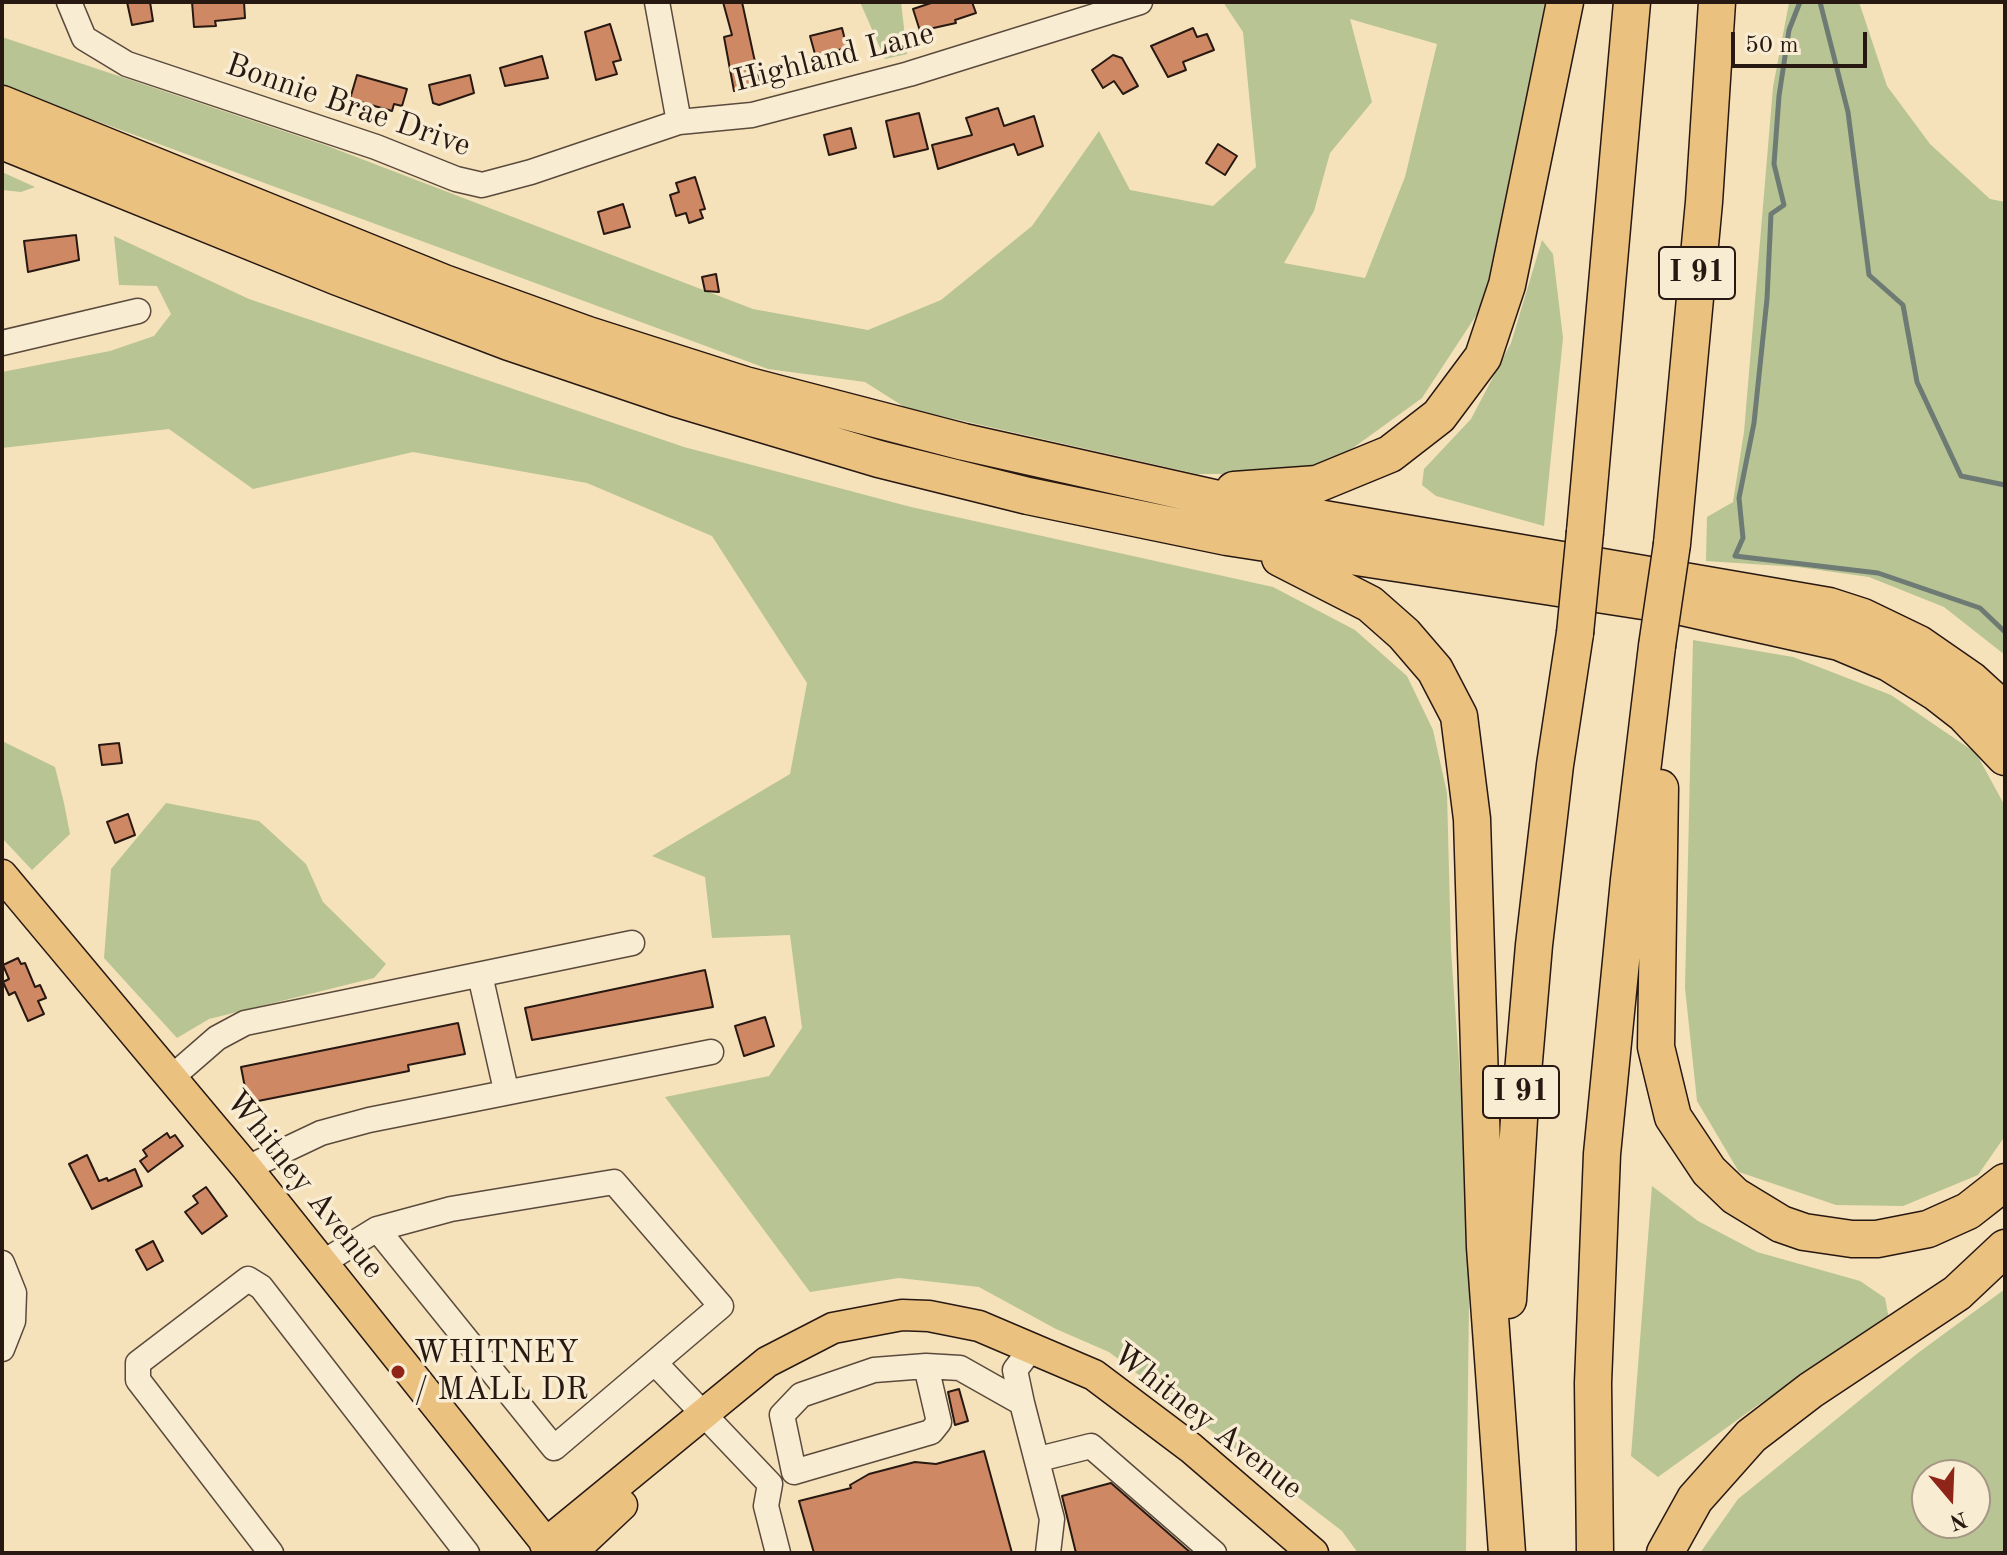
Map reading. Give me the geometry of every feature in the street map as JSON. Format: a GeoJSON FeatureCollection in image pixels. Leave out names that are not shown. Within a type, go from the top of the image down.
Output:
{"type":"FeatureCollection","features":[{"type":"Feature","properties":{"kind":"highway"},"geometry":{"type":"LineString","coordinates":[[1186,493],[1317,484],[1390,454],[1439,416],[1483,357],[1507,285],[1565,2]]}},
{"type":"Feature","properties":{"kind":"highway","name":"I 91"},"geometry":{"type":"LineString","coordinates":[[1508,1553],[1508,1312],[1519,1119],[1543,858],[1575,633],[1623,139],[1632,2]]}},
{"type":"Feature","properties":{"kind":"highway","name":"I 91"},"geometry":{"type":"LineString","coordinates":[[1595,1553],[1593,1383],[1602,1154],[1629,880],[1672,544],[1704,202],[1717,2]]}},
{"type":"Feature","properties":{"kind":"highway"},"geometry":{"type":"LineString","coordinates":[[2,104],[444,283],[588,335],[854,414],[1186,493],[1415,537],[1829,606],[1863,617],[1919,644],[1971,680],[2005,711]]}},
{"type":"Feature","properties":{"kind":"highway"},"geometry":{"type":"LineString","coordinates":[[2,141],[427,312],[661,393],[953,478],[1238,539],[1682,607],[1839,642],[1889,663],[1937,693],[1972,722],[2005,757]]}},
{"type":"Feature","properties":{"kind":"highway"},"geometry":{"type":"LineString","coordinates":[[1238,539],[1370,604],[1404,634],[1435,670],[1459,716],[1472,819],[1485,1247],[1508,1553]]}},
{"type":"Feature","properties":{"kind":"highway"},"geometry":{"type":"LineString","coordinates":[[1657,646],[1660,812],[1655,929],[1656,1047],[1668,1104],[1689,1145],[1722,1184],[1749,1206],[1781,1224],[1828,1237],[1877,1239],[1928,1229],[1968,1211],[2005,1182]]}},
{"type":"Feature","properties":{"kind":"highway"},"geometry":{"type":"LineString","coordinates":[[1665,1553],[1695,1499],[1751,1436],[1811,1390],[1946,1302],[2005,1248]]}},
{"type":"Feature","properties":{"kind":"main road","name":"Whitney Avenue"},"geometry":{"type":"LineString","coordinates":[[2,875],[247,1168],[552,1551],[656,1472],[704,1414],[746,1377],[788,1349],[855,1322],[902,1315],[929,1316],[979,1326],[1094,1375],[1191,1448],[1305,1550]]}},
{"type":"Feature","properties":{"kind":"street","name":"Bonnie Brae Drive"},"geometry":{"type":"LineString","coordinates":[[69,2],[84,38],[127,64],[376,147],[473,184],[491,184],[531,172],[679,122]]}},
{"type":"Feature","properties":{"kind":"street"},"geometry":{"type":"LineString","coordinates":[[657,2],[679,122]]}},
{"type":"Feature","properties":{"kind":"street","name":"Highland Lane"},"geometry":{"type":"LineString","coordinates":[[679,122],[785,108],[939,65],[1140,2]]}},
{"type":"Feature","properties":{"kind":"street"},"geometry":{"type":"LineString","coordinates":[[2,343],[138,311]]}},
{"type":"Feature","properties":{"kind":"street"},"geometry":{"type":"LineString","coordinates":[[171,1078],[217,1038],[245,1023],[632,943]]}},
{"type":"Feature","properties":{"kind":"street"},"geometry":{"type":"LineString","coordinates":[[480,975],[506,1090]]}},
{"type":"Feature","properties":{"kind":"street"},"geometry":{"type":"LineString","coordinates":[[247,1168],[321,1133],[506,1090],[711,1052]]}},
{"type":"Feature","properties":{"kind":"street"},"geometry":{"type":"LineString","coordinates":[[322,1263],[377,1229],[451,1209],[614,1182],[721,1306],[554,1448],[377,1229]]}},
{"type":"Feature","properties":{"kind":"street"},"geometry":{"type":"LineString","coordinates":[[2,1263],[14,1293],[13,1321],[2,1349]]}},
{"type":"Feature","properties":{"kind":"street"},"geometry":{"type":"LineString","coordinates":[[271,1553],[138,1380],[138,1363],[248,1279],[261,1287],[467,1553]]}},
{"type":"Feature","properties":{"kind":"street"},"geometry":{"type":"LineString","coordinates":[[1031,1349],[1015,1370],[1052,1519],[1048,1553]]}},
{"type":"Feature","properties":{"kind":"street"},"geometry":{"type":"LineString","coordinates":[[655,1363],[770,1484]]}},
{"type":"Feature","properties":{"kind":"street"},"geometry":{"type":"LineString","coordinates":[[794,1472],[782,1415],[801,1395],[874,1370],[926,1366],[960,1368],[1022,1403]]}},
{"type":"Feature","properties":{"kind":"street"},"geometry":{"type":"LineString","coordinates":[[770,1484],[794,1472],[931,1432],[939,1422],[926,1366]]}},
{"type":"Feature","properties":{"kind":"street"},"geometry":{"type":"LineString","coordinates":[[1039,1459],[1091,1446],[1214,1553]]}},
{"type":"Feature","properties":{"kind":"street"},"geometry":{"type":"LineString","coordinates":[[770,1484],[766,1506],[778,1553]]}},
{"type":"Feature","properties":{"kind":"green space"},"geometry":{"type":"Polygon","coordinates":[[[860,2],[901,2],[907,54],[885,59],[860,2]]]}},
{"type":"Feature","properties":{"kind":"green space"},"geometry":{"type":"Polygon","coordinates":[[[1223,2],[1546,2],[1483,305],[1422,398],[1346,453],[1295,474],[1197,474],[906,408],[865,382],[768,369],[2,86],[2,37],[325,145],[753,309],[868,330],[941,300],[1032,226],[1099,131],[1130,190],[1213,206],[1256,167],[1243,32],[1223,2]],[[1350,19],[1372,102],[1330,153],[1314,211],[1284,263],[1365,278],[1405,177],[1437,44],[1350,19]]]}},
{"type":"Feature","properties":{"kind":"green space"},"geometry":{"type":"Polygon","coordinates":[[[1859,2],[1887,86],[1930,144],[1990,199],[2005,202],[2005,655],[1944,607],[1869,577],[1798,567],[1706,561],[1707,517],[1733,502],[1744,432],[1773,87],[1789,3],[1859,2]]]}},
{"type":"Feature","properties":{"kind":"green space"},"geometry":{"type":"Polygon","coordinates":[[[2,172],[35,187],[21,192],[2,190],[2,172]]]}},
{"type":"Feature","properties":{"kind":"green space"},"geometry":{"type":"Polygon","coordinates":[[[114,236],[249,299],[684,447],[911,507],[1273,587],[1355,630],[1407,676],[1433,730],[1447,793],[1451,950],[1470,1218],[1466,1553],[1358,1553],[1342,1531],[1109,1352],[1056,1329],[979,1287],[899,1278],[810,1292],[665,1097],[769,1076],[802,1028],[790,935],[712,938],[705,877],[652,856],[790,774],[807,683],[712,536],[587,483],[413,452],[253,489],[169,429],[2,448],[2,372],[110,351],[154,336],[171,314],[157,286],[119,285],[114,236]]]}},
{"type":"Feature","properties":{"kind":"green space"},"geometry":{"type":"Polygon","coordinates":[[[1542,240],[1553,254],[1563,338],[1544,526],[1436,496],[1422,485],[1424,469],[1471,419],[1511,343],[1542,240]]]}},
{"type":"Feature","properties":{"kind":"green space"},"geometry":{"type":"Polygon","coordinates":[[[1693,640],[1793,657],[1891,695],[1976,753],[2005,806],[2005,1136],[1978,1175],[1903,1206],[1836,1205],[1739,1172],[1697,1101],[1685,988],[1693,640]]]}},
{"type":"Feature","properties":{"kind":"green space"},"geometry":{"type":"Polygon","coordinates":[[[2,741],[55,767],[64,803],[70,834],[32,870],[2,838],[2,741]]]}},
{"type":"Feature","properties":{"kind":"green space"},"geometry":{"type":"Polygon","coordinates":[[[166,803],[259,821],[306,864],[323,902],[386,964],[374,978],[209,1019],[177,1038],[104,958],[111,869],[166,803]]]}},
{"type":"Feature","properties":{"kind":"green space"},"geometry":{"type":"Polygon","coordinates":[[[1652,1186],[1698,1221],[1757,1252],[1860,1281],[1885,1298],[1889,1319],[1758,1405],[1658,1477],[1631,1456],[1652,1186]]]}},
{"type":"Feature","properties":{"kind":"green space"},"geometry":{"type":"Polygon","coordinates":[[[2005,1289],[2005,1553],[1700,1553],[1738,1499],[1918,1353],[2005,1289]]]}},
{"type":"Feature","properties":{"kind":"building"},"geometry":{"type":"Polygon","coordinates":[[[127,2],[150,2],[153,21],[132,25],[127,2]]]}},
{"type":"Feature","properties":{"kind":"building"},"geometry":{"type":"Polygon","coordinates":[[[192,2],[244,2],[245,18],[215,21],[216,26],[194,27],[192,2]]]}},
{"type":"Feature","properties":{"kind":"building"},"geometry":{"type":"Polygon","coordinates":[[[723,2],[742,2],[760,85],[734,91],[724,37],[732,35],[723,2]]]}},
{"type":"Feature","properties":{"kind":"building"},"geometry":{"type":"Polygon","coordinates":[[[934,2],[972,2],[976,13],[955,20],[956,23],[920,31],[913,9],[934,2]]]}},
{"type":"Feature","properties":{"kind":"building"},"geometry":{"type":"Polygon","coordinates":[[[610,24],[621,60],[613,62],[617,74],[596,80],[585,32],[610,24]]]}},
{"type":"Feature","properties":{"kind":"building"},"geometry":{"type":"Polygon","coordinates":[[[842,28],[847,48],[834,51],[836,61],[818,65],[810,36],[842,28]]]}},
{"type":"Feature","properties":{"kind":"building"},"geometry":{"type":"Polygon","coordinates":[[[1193,28],[1197,37],[1207,34],[1214,50],[1183,62],[1186,70],[1168,77],[1151,46],[1193,28]]]}},
{"type":"Feature","properties":{"kind":"building"},"geometry":{"type":"Polygon","coordinates":[[[1113,55],[1122,58],[1138,86],[1123,94],[1114,81],[1103,88],[1092,70],[1113,55]]]}},
{"type":"Feature","properties":{"kind":"building"},"geometry":{"type":"Polygon","coordinates":[[[542,56],[548,78],[505,86],[500,68],[542,56]]]}},
{"type":"Feature","properties":{"kind":"building"},"geometry":{"type":"Polygon","coordinates":[[[357,75],[407,89],[402,106],[394,104],[392,111],[350,99],[357,75]]]}},
{"type":"Feature","properties":{"kind":"building"},"geometry":{"type":"Polygon","coordinates":[[[470,75],[474,93],[439,105],[433,103],[429,85],[470,75]]]}},
{"type":"Feature","properties":{"kind":"building"},"geometry":{"type":"Polygon","coordinates":[[[998,108],[1004,126],[1034,116],[1043,146],[1018,155],[1014,144],[938,169],[932,145],[972,135],[966,118],[998,108]]]}},
{"type":"Feature","properties":{"kind":"building"},"geometry":{"type":"Polygon","coordinates":[[[919,113],[928,149],[894,157],[886,121],[919,113]]]}},
{"type":"Feature","properties":{"kind":"building"},"geometry":{"type":"Polygon","coordinates":[[[851,128],[856,148],[829,155],[824,135],[851,128]]]}},
{"type":"Feature","properties":{"kind":"building"},"geometry":{"type":"Polygon","coordinates":[[[1218,144],[1237,156],[1225,175],[1206,163],[1218,144]]]}},
{"type":"Feature","properties":{"kind":"building"},"geometry":{"type":"Polygon","coordinates":[[[695,177],[705,209],[700,210],[703,218],[689,223],[686,213],[676,216],[670,195],[679,192],[676,183],[695,177]]]}},
{"type":"Feature","properties":{"kind":"building"},"geometry":{"type":"Polygon","coordinates":[[[623,204],[630,227],[604,234],[598,212],[623,204]]]}},
{"type":"Feature","properties":{"kind":"building"},"geometry":{"type":"Polygon","coordinates":[[[76,235],[79,260],[28,272],[24,241],[76,235]]]}},
{"type":"Feature","properties":{"kind":"building"},"geometry":{"type":"Polygon","coordinates":[[[716,274],[719,292],[705,291],[702,277],[716,274]]]}},
{"type":"Feature","properties":{"kind":"building"},"geometry":{"type":"Polygon","coordinates":[[[119,743],[122,763],[102,765],[99,745],[119,743]]]}},
{"type":"Feature","properties":{"kind":"building"},"geometry":{"type":"Polygon","coordinates":[[[128,814],[135,835],[115,843],[107,822],[128,814]]]}},
{"type":"Feature","properties":{"kind":"building"},"geometry":{"type":"Polygon","coordinates":[[[18,958],[21,964],[25,963],[35,987],[40,985],[46,998],[38,1001],[44,1014],[28,1021],[15,992],[9,995],[3,982],[9,979],[3,965],[18,958]]]}},
{"type":"Feature","properties":{"kind":"building"},"geometry":{"type":"Polygon","coordinates":[[[705,970],[713,1007],[532,1040],[525,1008],[705,970]]]}},
{"type":"Feature","properties":{"kind":"building"},"geometry":{"type":"Polygon","coordinates":[[[765,1017],[774,1046],[744,1056],[735,1026],[765,1017]]]}},
{"type":"Feature","properties":{"kind":"building"},"geometry":{"type":"Polygon","coordinates":[[[458,1023],[465,1054],[408,1065],[409,1071],[248,1103],[241,1067],[458,1023]]]}},
{"type":"Feature","properties":{"kind":"building"},"geometry":{"type":"Polygon","coordinates":[[[167,1133],[170,1138],[175,1135],[183,1146],[148,1172],[140,1161],[147,1156],[143,1150],[167,1133]]]}},
{"type":"Feature","properties":{"kind":"building"},"geometry":{"type":"Polygon","coordinates":[[[87,1155],[99,1181],[107,1178],[108,1181],[135,1169],[142,1186],[92,1209],[69,1164],[87,1155]]]}},
{"type":"Feature","properties":{"kind":"building"},"geometry":{"type":"Polygon","coordinates":[[[206,1187],[227,1216],[202,1234],[185,1212],[198,1203],[193,1196],[206,1187]]]}},
{"type":"Feature","properties":{"kind":"building"},"geometry":{"type":"Polygon","coordinates":[[[153,1241],[163,1261],[147,1270],[136,1250],[153,1241]]]}},
{"type":"Feature","properties":{"kind":"building"},"geometry":{"type":"Polygon","coordinates":[[[959,1389],[968,1421],[955,1425],[948,1392],[959,1389]]]}},
{"type":"Feature","properties":{"kind":"building"},"geometry":{"type":"Polygon","coordinates":[[[984,1451],[1012,1553],[814,1553],[799,1501],[851,1488],[850,1485],[869,1474],[915,1462],[936,1464],[984,1451]]]}},
{"type":"Feature","properties":{"kind":"building"},"geometry":{"type":"Polygon","coordinates":[[[1111,1483],[1191,1553],[1076,1553],[1062,1496],[1111,1483]]]}},
{"type":"Feature","properties":{"kind":"waterway"},"geometry":{"type":"LineString","coordinates":[[1800,2],[1789,30],[1779,96],[1774,164],[1784,205],[1771,214],[1767,299],[1754,423],[1739,498],[1743,538],[1735,556],[1878,573],[1980,608],[2005,632]]}},
{"type":"Feature","properties":{"kind":"waterway"},"geometry":{"type":"LineString","coordinates":[[1820,2],[1848,112],[1869,275],[1903,305],[1917,382],[1961,476],[2005,485]]}},
{"type":"Feature","properties":{"kind":"place","name":"WHITNEY / MALL DR"},"geometry":{"type":"Point","coordinates":[398,1372]}}]}
